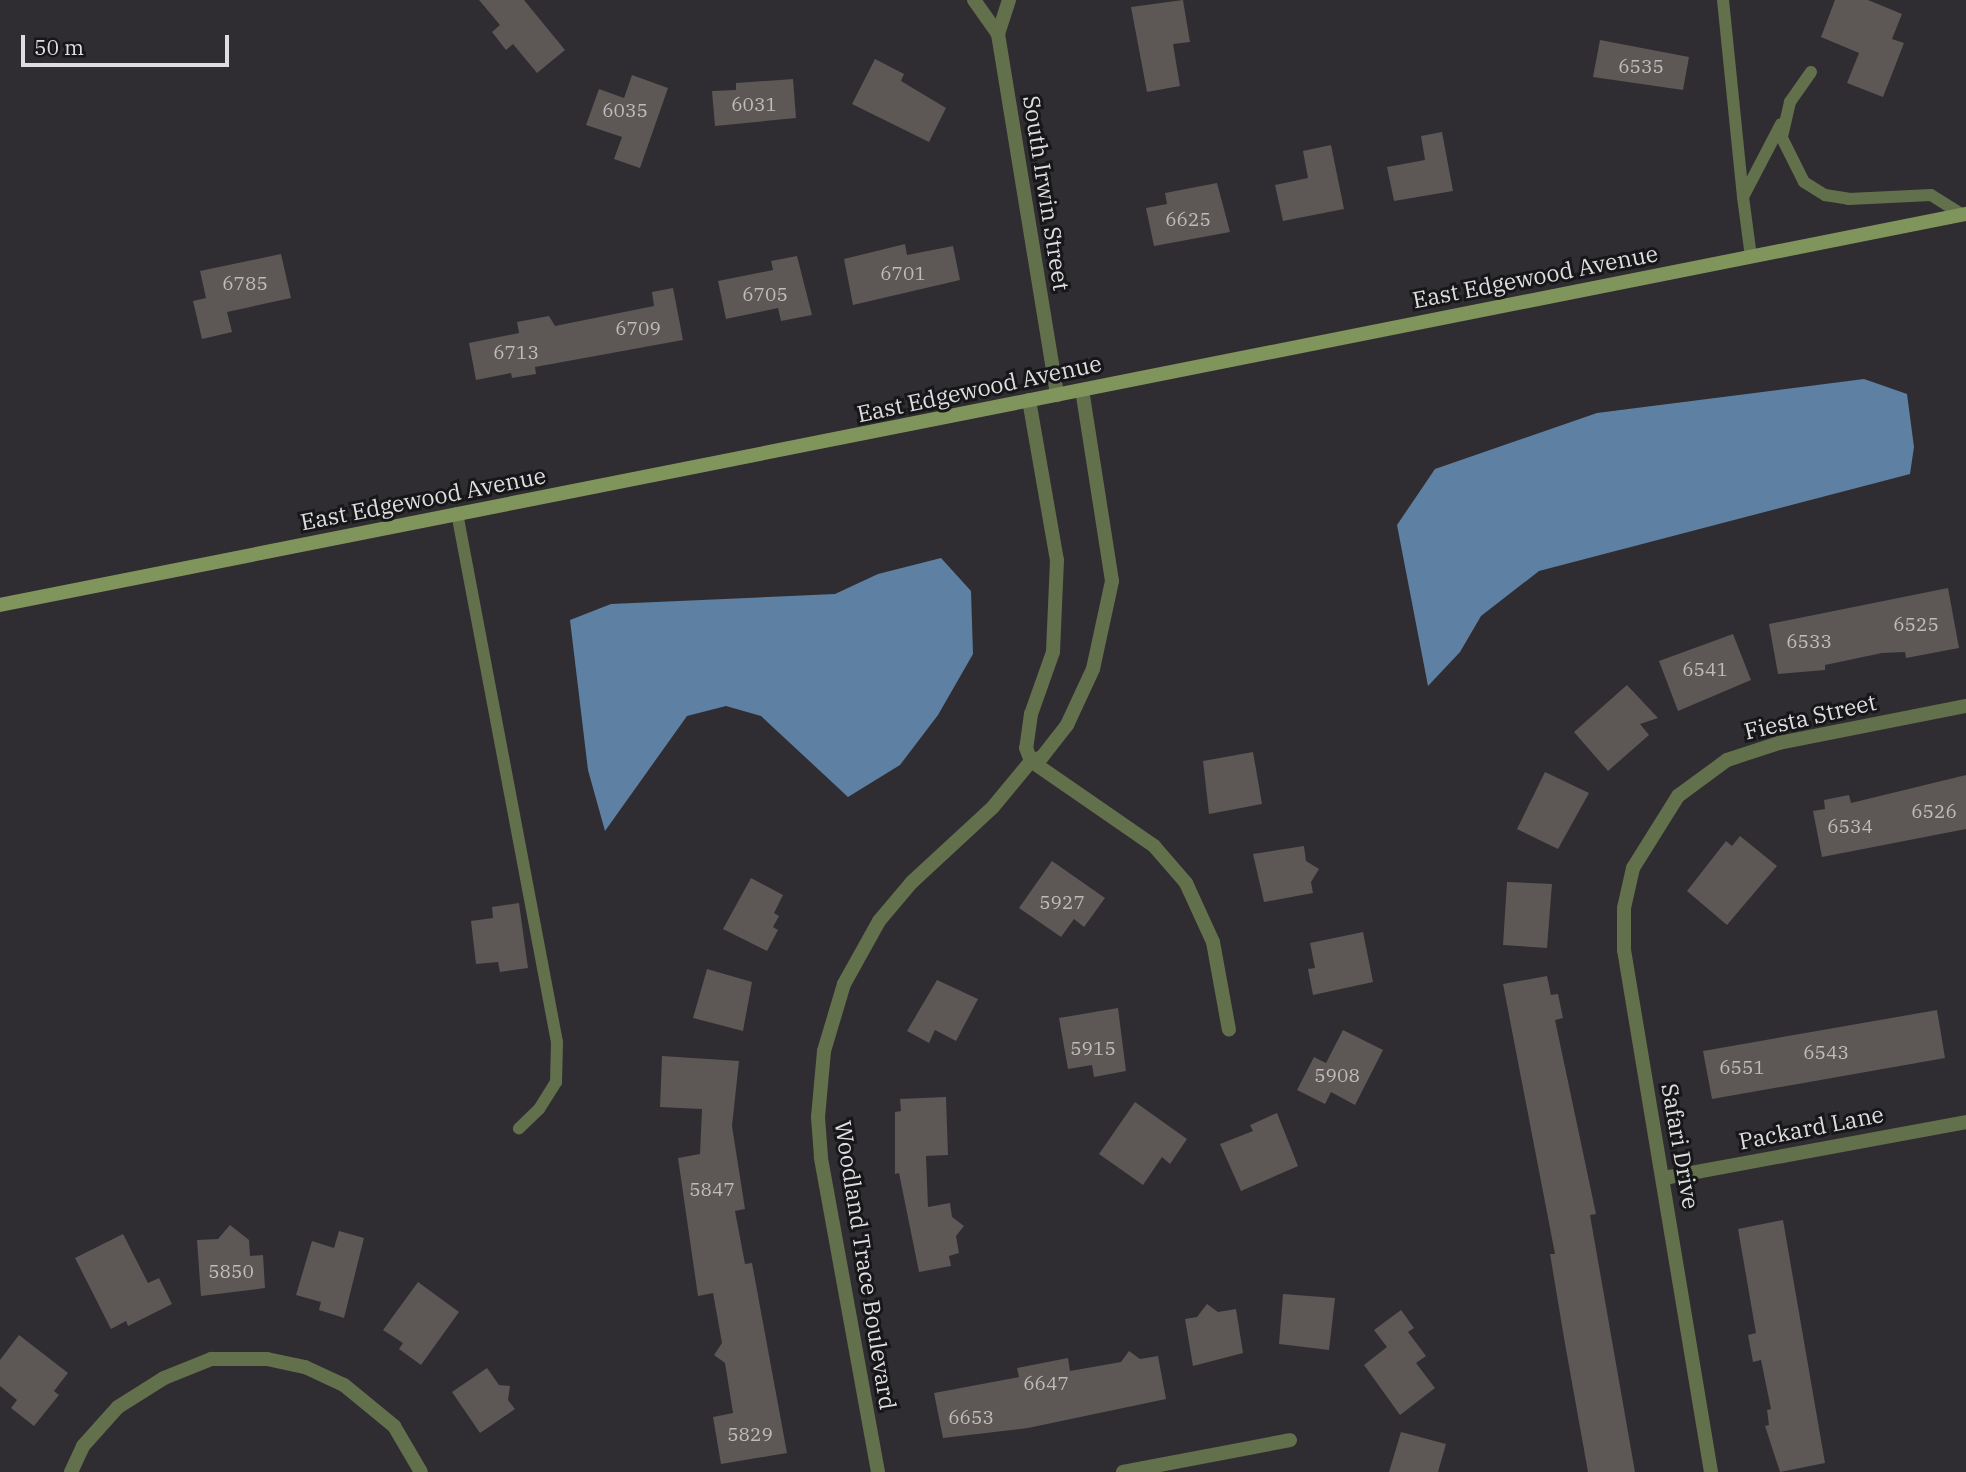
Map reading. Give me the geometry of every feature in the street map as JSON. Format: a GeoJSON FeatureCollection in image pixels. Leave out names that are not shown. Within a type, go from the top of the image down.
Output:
{"type":"FeatureCollection","features":[{"type":"Feature","properties":{"kind":"main road","name":"East Edgewood Avenue"},"geometry":{"type":"LineString","coordinates":[[0,605],[1964,214]]}},
{"type":"Feature","properties":{"kind":"street"},"geometry":{"type":"LineString","coordinates":[[974,0],[998,34]]}},
{"type":"Feature","properties":{"kind":"street","name":"South Irwin Street"},"geometry":{"type":"LineString","coordinates":[[1009,0],[998,34],[1057,395]]}},
{"type":"Feature","properties":{"kind":"street","name":"Woodland Trace Boulevard"},"geometry":{"type":"LineString","coordinates":[[878,1472],[821,1157],[818,1104],[824,1051],[844,984],[880,921],[912,882],[993,807],[1031,761],[1042,757],[1067,725],[1093,669],[1112,581],[1082,390]]}},
{"type":"Feature","properties":{"kind":"street"},"geometry":{"type":"LineString","coordinates":[[1029,400],[1057,560],[1053,652],[1031,714],[1026,748],[1031,761],[1154,846],[1186,883],[1213,942],[1229,1030]]}},
{"type":"Feature","properties":{"kind":"street","name":"Fiesta Street"},"geometry":{"type":"LineString","coordinates":[[1652,832],[1678,796],[1712,769],[1744,753],[1966,706]]}},
{"type":"Feature","properties":{"kind":"street","name":"Safari Drive"},"geometry":{"type":"LineString","coordinates":[[1652,832],[1629,882],[1623,938],[1711,1472]]}},
{"type":"Feature","properties":{"kind":"street","name":"Packard Lane"},"geometry":{"type":"LineString","coordinates":[[1664,1178],[1966,1122]]}},
{"type":"Feature","properties":{"kind":"street"},"geometry":{"type":"LineString","coordinates":[[71,1472],[83,1446],[118,1407],[164,1378],[211,1359],[279,1362],[305,1367],[344,1385],[394,1426],[421,1472]]}},
{"type":"Feature","properties":{"kind":"street"},"geometry":{"type":"LineString","coordinates":[[1123,1472],[1290,1440]]}},
{"type":"Feature","properties":{"kind":"lane"},"geometry":{"type":"LineString","coordinates":[[1723,0],[1751,257]]}},
{"type":"Feature","properties":{"kind":"lane"},"geometry":{"type":"LineString","coordinates":[[1743,197],[1784,117],[1811,72]]}},
{"type":"Feature","properties":{"kind":"lane"},"geometry":{"type":"LineString","coordinates":[[1784,117],[1783,138],[1790,160],[1804,181],[1825,195],[1849,199],[1914,192],[1931,195],[1964,214]]}},
{"type":"Feature","properties":{"kind":"lane"},"geometry":{"type":"LineString","coordinates":[[457,513],[557,1042],[555,1082],[539,1109],[519,1128]]}},
{"type":"Feature","properties":{"kind":"water"},"geometry":{"type":"Polygon","coordinates":[[[1864,379],[1907,394],[1914,447],[1910,474],[1539,571],[1481,616],[1460,652],[1428,686],[1397,525],[1435,469],[1597,413],[1864,379]]]}},
{"type":"Feature","properties":{"kind":"water"},"geometry":{"type":"Polygon","coordinates":[[[941,558],[971,591],[973,654],[938,715],[900,765],[848,797],[761,716],[726,706],[687,716],[605,831],[588,770],[570,620],[611,604],[835,594],[878,574],[941,558]]]}},
{"type":"Feature","properties":{"kind":"building"},"geometry":{"type":"Polygon","coordinates":[[[479,0],[524,0],[565,50],[537,73],[513,44],[506,50],[492,32],[500,25],[479,0]]]}},
{"type":"Feature","properties":{"kind":"building"},"geometry":{"type":"Polygon","coordinates":[[[1183,0],[1190,42],[1173,44],[1180,86],[1147,92],[1131,7],[1183,0]]]}},
{"type":"Feature","properties":{"kind":"building"},"geometry":{"type":"Polygon","coordinates":[[[1835,0],[1868,0],[1902,14],[1892,39],[1904,43],[1883,97],[1847,83],[1859,53],[1821,37],[1835,0]]]}},
{"type":"Feature","properties":{"kind":"building"},"geometry":{"type":"Polygon","coordinates":[[[1600,40],[1689,57],[1683,90],[1593,77],[1600,40]]]}},
{"type":"Feature","properties":{"kind":"building"},"geometry":{"type":"Polygon","coordinates":[[[875,59],[904,74],[901,81],[946,108],[929,142],[852,104],[875,59]]]}},
{"type":"Feature","properties":{"kind":"building"},"geometry":{"type":"Polygon","coordinates":[[[632,75],[668,88],[640,168],[614,159],[622,137],[586,125],[599,89],[624,98],[632,75]]]}},
{"type":"Feature","properties":{"kind":"building"},"geometry":{"type":"Polygon","coordinates":[[[793,79],[796,118],[715,126],[712,91],[736,90],[736,83],[793,79]]]}},
{"type":"Feature","properties":{"kind":"building"},"geometry":{"type":"Polygon","coordinates":[[[1442,132],[1453,191],[1394,201],[1387,167],[1425,160],[1421,136],[1442,132]]]}},
{"type":"Feature","properties":{"kind":"building"},"geometry":{"type":"Polygon","coordinates":[[[1331,145],[1344,209],[1283,221],[1275,185],[1308,178],[1303,151],[1331,145]]]}},
{"type":"Feature","properties":{"kind":"building"},"geometry":{"type":"Polygon","coordinates":[[[1217,183],[1230,232],[1154,246],[1146,208],[1167,204],[1165,193],[1217,183]]]}},
{"type":"Feature","properties":{"kind":"building"},"geometry":{"type":"Polygon","coordinates":[[[905,244],[907,255],[953,246],[960,280],[853,305],[844,259],[905,244]]]}},
{"type":"Feature","properties":{"kind":"building"},"geometry":{"type":"Polygon","coordinates":[[[281,254],[291,298],[227,312],[232,332],[202,339],[193,301],[206,298],[200,271],[281,254]]]}},
{"type":"Feature","properties":{"kind":"building"},"geometry":{"type":"Polygon","coordinates":[[[797,256],[812,315],[781,321],[778,308],[726,319],[718,281],[773,270],[771,261],[797,256]]]}},
{"type":"Feature","properties":{"kind":"building"},"geometry":{"type":"Polygon","coordinates":[[[673,288],[683,340],[535,367],[536,374],[512,378],[511,373],[476,380],[469,343],[519,333],[517,322],[549,316],[555,326],[654,306],[652,292],[673,288]]]}},
{"type":"Feature","properties":{"kind":"building"},"geometry":{"type":"Polygon","coordinates":[[[1948,588],[1959,648],[1906,658],[1905,652],[1882,653],[1825,665],[1825,670],[1778,674],[1769,624],[1948,588]]]}},
{"type":"Feature","properties":{"kind":"building"},"geometry":{"type":"Polygon","coordinates":[[[1733,634],[1751,680],[1678,711],[1659,661],[1733,634]]]}},
{"type":"Feature","properties":{"kind":"building"},"geometry":{"type":"Polygon","coordinates":[[[1627,685],[1658,718],[1640,724],[1649,735],[1608,771],[1574,732],[1627,685]]]}},
{"type":"Feature","properties":{"kind":"building"},"geometry":{"type":"Polygon","coordinates":[[[1253,752],[1262,804],[1209,814],[1203,761],[1253,752]]]}},
{"type":"Feature","properties":{"kind":"building"},"geometry":{"type":"Polygon","coordinates":[[[1545,772],[1589,793],[1558,849],[1517,829],[1545,772]]]}},
{"type":"Feature","properties":{"kind":"building"},"geometry":{"type":"Polygon","coordinates":[[[1966,775],[1966,829],[1822,857],[1813,811],[1825,809],[1824,800],[1849,795],[1851,803],[1966,775]]]}},
{"type":"Feature","properties":{"kind":"building"},"geometry":{"type":"Polygon","coordinates":[[[1740,836],[1777,866],[1727,925],[1687,891],[1726,841],[1732,846],[1740,836]]]}},
{"type":"Feature","properties":{"kind":"building"},"geometry":{"type":"Polygon","coordinates":[[[1304,846],[1306,861],[1319,869],[1311,882],[1313,893],[1264,902],[1253,854],[1304,846]]]}},
{"type":"Feature","properties":{"kind":"building"},"geometry":{"type":"Polygon","coordinates":[[[1052,861],[1105,898],[1084,927],[1074,919],[1061,937],[1019,908],[1052,861]]]}},
{"type":"Feature","properties":{"kind":"building"},"geometry":{"type":"Polygon","coordinates":[[[751,878],[783,895],[774,913],[779,916],[773,927],[778,930],[767,951],[723,929],[751,878]]]}},
{"type":"Feature","properties":{"kind":"building"},"geometry":{"type":"Polygon","coordinates":[[[1507,882],[1552,884],[1547,948],[1503,945],[1507,882]]]}},
{"type":"Feature","properties":{"kind":"building"},"geometry":{"type":"Polygon","coordinates":[[[519,903],[528,968],[500,972],[498,962],[476,964],[471,921],[493,918],[492,907],[519,903]]]}},
{"type":"Feature","properties":{"kind":"building"},"geometry":{"type":"Polygon","coordinates":[[[1363,932],[1373,982],[1313,995],[1308,969],[1315,968],[1310,943],[1363,932]]]}},
{"type":"Feature","properties":{"kind":"building"},"geometry":{"type":"Polygon","coordinates":[[[707,969],[752,982],[743,1031],[693,1018],[707,969]]]}},
{"type":"Feature","properties":{"kind":"building"},"geometry":{"type":"Polygon","coordinates":[[[1547,976],[1551,995],[1558,994],[1563,1018],[1555,1020],[1596,1214],[1590,1215],[1635,1472],[1588,1472],[1564,1338],[1550,1254],[1555,1254],[1503,984],[1547,976]]]}},
{"type":"Feature","properties":{"kind":"building"},"geometry":{"type":"Polygon","coordinates":[[[937,980],[978,999],[956,1041],[935,1030],[929,1043],[907,1031],[937,980]]]}},
{"type":"Feature","properties":{"kind":"building"},"geometry":{"type":"Polygon","coordinates":[[[1118,1008],[1126,1071],[1094,1077],[1092,1065],[1068,1069],[1059,1018],[1118,1008]]]}},
{"type":"Feature","properties":{"kind":"building"},"geometry":{"type":"Polygon","coordinates":[[[1937,1010],[1945,1058],[1712,1099],[1703,1051],[1937,1010]]]}},
{"type":"Feature","properties":{"kind":"building"},"geometry":{"type":"Polygon","coordinates":[[[1343,1030],[1383,1050],[1355,1105],[1331,1092],[1325,1104],[1297,1090],[1314,1057],[1326,1063],[1343,1030]]]}},
{"type":"Feature","properties":{"kind":"building"},"geometry":{"type":"Polygon","coordinates":[[[662,1056],[739,1061],[732,1126],[745,1209],[735,1211],[745,1264],[752,1263],[787,1453],[721,1464],[713,1417],[733,1413],[725,1363],[714,1355],[722,1343],[713,1293],[698,1296],[678,1158],[700,1154],[702,1109],[660,1107],[662,1056]]]}},
{"type":"Feature","properties":{"kind":"building"},"geometry":{"type":"Polygon","coordinates":[[[946,1097],[948,1155],[926,1156],[928,1207],[950,1203],[952,1217],[964,1226],[956,1236],[959,1253],[949,1256],[951,1266],[919,1272],[899,1173],[895,1174],[895,1112],[901,1111],[900,1099],[946,1097]]]}},
{"type":"Feature","properties":{"kind":"building"},"geometry":{"type":"Polygon","coordinates":[[[1135,1102],[1187,1139],[1170,1164],[1162,1157],[1143,1185],[1099,1154],[1135,1102]]]}},
{"type":"Feature","properties":{"kind":"building"},"geometry":{"type":"Polygon","coordinates":[[[1277,1113],[1298,1166],[1241,1191],[1220,1144],[1253,1131],[1250,1125],[1277,1113]]]}},
{"type":"Feature","properties":{"kind":"building"},"geometry":{"type":"Polygon","coordinates":[[[1783,1220],[1825,1463],[1780,1472],[1765,1426],[1769,1425],[1767,1410],[1771,1409],[1761,1360],[1753,1362],[1748,1335],[1756,1333],[1738,1229],[1783,1220]]]}},
{"type":"Feature","properties":{"kind":"building"},"geometry":{"type":"Polygon","coordinates":[[[230,1225],[249,1240],[250,1256],[263,1255],[265,1288],[201,1296],[197,1240],[218,1239],[230,1225]]]}},
{"type":"Feature","properties":{"kind":"building"},"geometry":{"type":"Polygon","coordinates":[[[339,1231],[364,1238],[344,1318],[319,1310],[321,1302],[296,1295],[312,1241],[334,1248],[339,1231]]]}},
{"type":"Feature","properties":{"kind":"building"},"geometry":{"type":"Polygon","coordinates":[[[123,1234],[148,1283],[159,1278],[172,1304],[128,1326],[126,1321],[111,1329],[75,1258],[123,1234]]]}},
{"type":"Feature","properties":{"kind":"building"},"geometry":{"type":"Polygon","coordinates":[[[418,1282],[459,1312],[421,1365],[399,1349],[403,1343],[383,1330],[418,1282]]]}},
{"type":"Feature","properties":{"kind":"building"},"geometry":{"type":"Polygon","coordinates":[[[1283,1294],[1335,1298],[1329,1350],[1279,1344],[1283,1294]]]}},
{"type":"Feature","properties":{"kind":"building"},"geometry":{"type":"Polygon","coordinates":[[[1207,1304],[1218,1312],[1236,1309],[1243,1353],[1193,1366],[1185,1319],[1197,1317],[1207,1304]]]}},
{"type":"Feature","properties":{"kind":"building"},"geometry":{"type":"Polygon","coordinates":[[[1401,1310],[1414,1328],[1408,1332],[1426,1356],[1416,1363],[1435,1388],[1400,1415],[1364,1365],[1387,1347],[1374,1330],[1401,1310]]]}},
{"type":"Feature","properties":{"kind":"building"},"geometry":{"type":"Polygon","coordinates":[[[19,1335],[68,1373],[54,1391],[59,1395],[34,1426],[11,1408],[17,1400],[0,1386],[0,1360],[19,1335]]]}},
{"type":"Feature","properties":{"kind":"building"},"geometry":{"type":"Polygon","coordinates":[[[1129,1351],[1140,1359],[1158,1356],[1166,1399],[1028,1428],[943,1438],[934,1393],[1019,1377],[1017,1368],[1068,1358],[1070,1371],[1121,1362],[1129,1351]]]}},
{"type":"Feature","properties":{"kind":"building"},"geometry":{"type":"Polygon","coordinates":[[[487,1368],[499,1385],[510,1386],[508,1400],[515,1409],[480,1433],[452,1392],[487,1368]]]}},
{"type":"Feature","properties":{"kind":"building"},"geometry":{"type":"Polygon","coordinates":[[[1401,1432],[1446,1444],[1438,1472],[1389,1472],[1401,1432]]]}}]}
